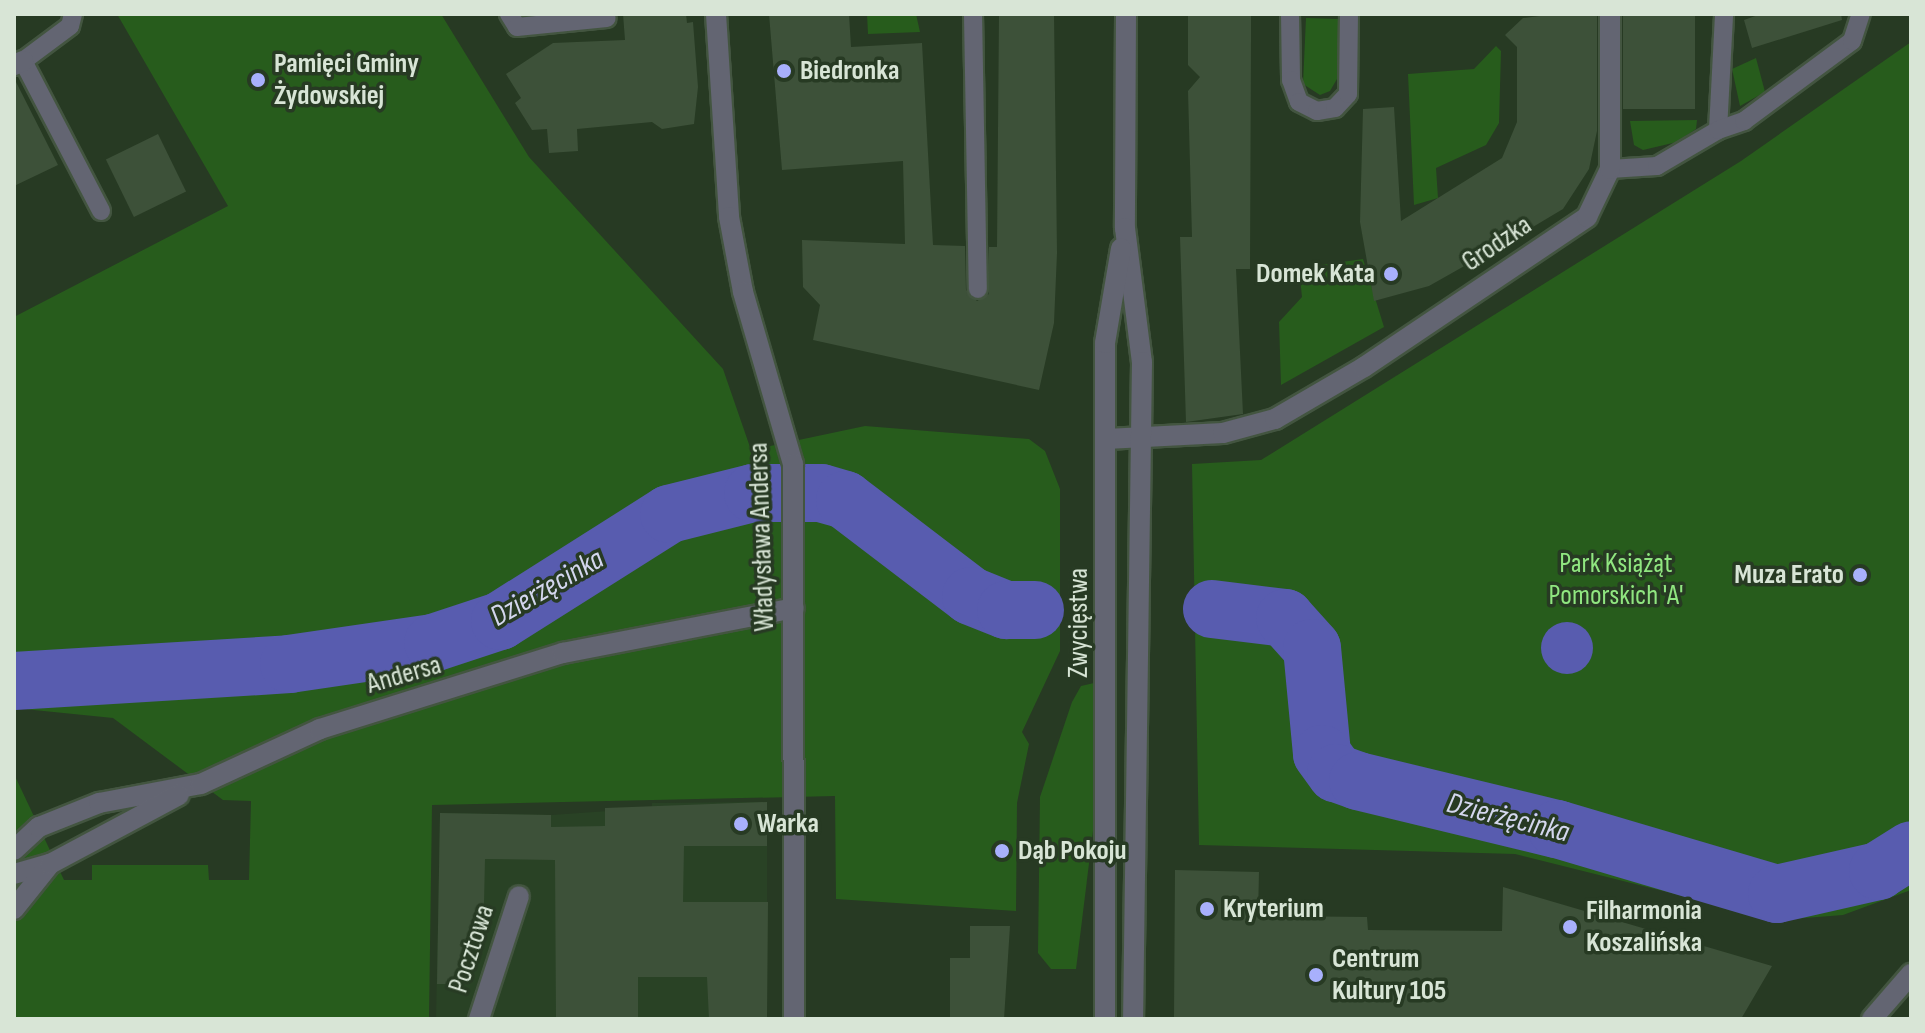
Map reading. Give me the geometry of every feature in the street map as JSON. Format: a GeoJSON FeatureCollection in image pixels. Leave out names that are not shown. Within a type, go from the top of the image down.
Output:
{"type":"FeatureCollection","features":[{"type":"Feature","properties":{"kind":"street","name":"Władysława Andersa"},"geometry":{"type":"LineString","coordinates":[[716,14],[729,217],[746,304],[793,464],[794,1019]]}},
{"type":"Feature","properties":{"kind":"street","name":"Zwycięstwa"},"geometry":{"type":"LineString","coordinates":[[1126,14],[1125,228],[1142,362],[1143,438],[1133,1019]]}},
{"type":"Feature","properties":{"kind":"street"},"geometry":{"type":"LineString","coordinates":[[1610,14],[1610,169]]}},
{"type":"Feature","properties":{"kind":"street","name":"Grodzka"},"geometry":{"type":"LineString","coordinates":[[1106,439],[1223,433],[1275,419],[1306,402],[1587,217],[1610,169]]}},
{"type":"Feature","properties":{"kind":"street","name":"Zwycięstwa"},"geometry":{"type":"LineString","coordinates":[[1105,1019],[1105,343],[1125,228]]}},
{"type":"Feature","properties":{"kind":"street","name":"Andersa"},"geometry":{"type":"LineString","coordinates":[[14,850],[39,827],[99,803],[201,784],[320,729],[563,653],[794,608]]}},
{"type":"Feature","properties":{"kind":"street"},"geometry":{"type":"LineString","coordinates":[[14,874],[50,864],[201,784]]}},
{"type":"Feature","properties":{"kind":"street"},"geometry":{"type":"LineString","coordinates":[[14,909],[50,864]]}},
{"type":"Feature","properties":{"kind":"street","name":"Pocztowa"},"geometry":{"type":"LineString","coordinates":[[479,1019],[519,896]]}},
{"type":"Feature","properties":{"kind":"street"},"geometry":{"type":"LineString","coordinates":[[1872,1019],[1911,974]]}},
{"type":"Feature","properties":{"kind":"lane"},"geometry":{"type":"LineString","coordinates":[[73,14],[70,26],[19,63],[101,211]]}},
{"type":"Feature","properties":{"kind":"lane"},"geometry":{"type":"LineString","coordinates":[[509,14],[517,27],[607,18]]}},
{"type":"Feature","properties":{"kind":"lane"},"geometry":{"type":"LineString","coordinates":[[973,14],[978,289]]}},
{"type":"Feature","properties":{"kind":"lane"},"geometry":{"type":"LineString","coordinates":[[1290,14],[1291,80],[1299,102],[1317,111],[1335,108],[1348,94],[1349,14]]}},
{"type":"Feature","properties":{"kind":"lane"},"geometry":{"type":"LineString","coordinates":[[1718,130],[1724,14]]}},
{"type":"Feature","properties":{"kind":"lane"},"geometry":{"type":"LineString","coordinates":[[1610,169],[1657,166],[1718,130],[1744,121],[1852,41],[1861,14]]}},
{"type":"Feature","properties":{"kind":"shaded area"},"geometry":{"type":"Polygon","coordinates":[[[1567,622],[1585,630],[1593,648],[1585,666],[1567,674],[1549,666],[1541,648],[1549,630],[1567,622]]]}},
{"type":"Feature","properties":{"kind":"shaded area"},"geometry":{"type":"Polygon","coordinates":[[[767,802],[767,1019],[436,1019],[440,813],[551,815],[652,808],[652,803],[767,802]]]}},
{"type":"Feature","properties":{"kind":"green space"},"geometry":{"type":"Polygon","coordinates":[[[117,14],[441,14],[529,157],[723,369],[751,450],[865,426],[1029,439],[1045,451],[1060,489],[1060,651],[1022,732],[1029,744],[1017,803],[1016,911],[836,899],[835,796],[432,805],[429,1019],[14,1019],[14,774],[64,880],[92,880],[92,865],[208,865],[209,880],[249,880],[251,801],[223,800],[113,718],[14,708],[14,317],[228,206],[117,14]]]}},
{"type":"Feature","properties":{"kind":"green space"},"geometry":{"type":"Polygon","coordinates":[[[867,14],[916,14],[920,32],[868,34],[867,14]]]}},
{"type":"Feature","properties":{"kind":"green space"},"geometry":{"type":"Polygon","coordinates":[[[1306,18],[1339,19],[1337,79],[1330,91],[1320,95],[1303,84],[1306,18]]]}},
{"type":"Feature","properties":{"kind":"green space","name":"Park Książąt Pomorskich 'A'"},"geometry":{"type":"Polygon","coordinates":[[[1911,42],[1911,890],[1843,915],[1779,920],[1515,854],[1199,845],[1192,464],[1261,460],[1741,161],[1911,42]]]}},
{"type":"Feature","properties":{"kind":"green space"},"geometry":{"type":"Polygon","coordinates":[[[1496,46],[1501,51],[1499,123],[1486,145],[1436,168],[1438,198],[1414,205],[1408,74],[1474,69],[1496,46]]]}},
{"type":"Feature","properties":{"kind":"green space"},"geometry":{"type":"Polygon","coordinates":[[[1756,58],[1765,92],[1740,106],[1732,69],[1756,58]]]}},
{"type":"Feature","properties":{"kind":"green space"},"geometry":{"type":"Polygon","coordinates":[[[1697,120],[1696,129],[1677,142],[1643,150],[1634,145],[1630,121],[1697,120]]]}},
{"type":"Feature","properties":{"kind":"green space"},"geometry":{"type":"Polygon","coordinates":[[[1363,259],[1384,327],[1281,385],[1279,322],[1302,297],[1299,268],[1363,259]]]}},
{"type":"Feature","properties":{"kind":"green space"},"geometry":{"type":"Polygon","coordinates":[[[1094,683],[1093,831],[1076,969],[1051,969],[1038,953],[1040,797],[1072,702],[1081,686],[1094,683]]]}},
{"type":"Feature","properties":{"kind":"building"},"geometry":{"type":"Polygon","coordinates":[[[623,14],[686,14],[687,23],[693,22],[698,87],[694,124],[662,129],[652,122],[577,129],[578,151],[549,153],[547,129],[532,130],[515,103],[521,98],[506,74],[553,43],[625,40],[623,14]]]}},
{"type":"Feature","properties":{"kind":"building"},"geometry":{"type":"Polygon","coordinates":[[[769,14],[849,14],[851,47],[922,43],[933,245],[965,246],[966,290],[977,301],[989,294],[989,247],[997,247],[999,14],[1054,14],[1057,253],[1054,323],[1039,390],[813,340],[820,305],[803,287],[802,240],[905,244],[903,161],[782,170],[769,14]]]}},
{"type":"Feature","properties":{"kind":"building"},"geometry":{"type":"Polygon","coordinates":[[[1188,14],[1251,14],[1250,269],[1236,269],[1243,414],[1186,422],[1180,237],[1192,237],[1188,91],[1200,77],[1188,65],[1188,14]]]}},
{"type":"Feature","properties":{"kind":"building"},"geometry":{"type":"Polygon","coordinates":[[[1597,14],[1597,131],[1589,169],[1563,209],[1429,286],[1374,301],[1360,222],[1363,109],[1394,107],[1401,221],[1502,158],[1517,122],[1517,47],[1505,35],[1523,18],[1597,14]]]}},
{"type":"Feature","properties":{"kind":"building"},"geometry":{"type":"Polygon","coordinates":[[[1623,14],[1695,14],[1695,109],[1623,109],[1623,14]]]}},
{"type":"Feature","properties":{"kind":"building"},"geometry":{"type":"Polygon","coordinates":[[[1761,14],[1841,14],[1842,20],[1752,48],[1744,20],[1761,14]]]}},
{"type":"Feature","properties":{"kind":"building"},"geometry":{"type":"Polygon","coordinates":[[[14,78],[58,165],[14,186],[14,78]]]}},
{"type":"Feature","properties":{"kind":"building"},"geometry":{"type":"Polygon","coordinates":[[[158,134],[186,192],[134,217],[106,159],[158,134]]]}},
{"type":"Feature","properties":{"kind":"building"},"geometry":{"type":"Polygon","coordinates":[[[767,802],[767,846],[684,846],[683,902],[768,902],[767,1019],[709,1019],[707,977],[638,977],[638,1019],[556,1019],[555,860],[485,859],[483,947],[474,947],[469,984],[437,984],[440,813],[551,815],[551,827],[605,826],[605,808],[767,802]]]}},
{"type":"Feature","properties":{"kind":"building"},"geometry":{"type":"Polygon","coordinates":[[[1175,870],[1259,872],[1258,916],[1367,917],[1368,930],[1502,931],[1503,887],[1772,966],[1741,1019],[1174,1019],[1175,870]]]}},
{"type":"Feature","properties":{"kind":"building"},"geometry":{"type":"Polygon","coordinates":[[[970,926],[1010,926],[1004,1019],[950,1019],[950,958],[970,958],[970,926]]]}},
{"type":"Feature","properties":{"kind":"waterway","name":"Dzierżęcinka"},"geometry":{"type":"LineString","coordinates":[[14,681],[289,664],[433,643],[500,621],[669,514],[753,493],[821,493],[845,500],[971,596],[1006,610],[1035,610]]}},
{"type":"Feature","properties":{"kind":"waterway","name":"Dzierżęcinka"},"geometry":{"type":"LineString","coordinates":[[1212,609],[1285,618],[1312,648],[1322,754],[1336,773],[1358,781],[1557,829],[1777,894],[1878,871],[1911,850]]}},
{"type":"Feature","properties":{"kind":"place","name":"Biedronka"},"geometry":{"type":"Point","coordinates":[784,71]}},
{"type":"Feature","properties":{"kind":"place","name":"Pamięci Gminy Żydowskiej"},"geometry":{"type":"Point","coordinates":[258,80]}},
{"type":"Feature","properties":{"kind":"place","name":"Domek Kata"},"geometry":{"type":"Point","coordinates":[1391,274]}},
{"type":"Feature","properties":{"kind":"place","name":"Muza Erato"},"geometry":{"type":"Point","coordinates":[1860,575]}},
{"type":"Feature","properties":{"kind":"place","name":"Warka"},"geometry":{"type":"Point","coordinates":[741,824]}},
{"type":"Feature","properties":{"kind":"place","name":"Dąb Pokoju"},"geometry":{"type":"Point","coordinates":[1002,851]}},
{"type":"Feature","properties":{"kind":"place","name":"Kryterium"},"geometry":{"type":"Point","coordinates":[1207,909]}},
{"type":"Feature","properties":{"kind":"place","name":"Filharmonia Koszalińska"},"geometry":{"type":"Point","coordinates":[1570,927]}},
{"type":"Feature","properties":{"kind":"place","name":"Centrum Kultury 105"},"geometry":{"type":"Point","coordinates":[1316,975]}}]}
